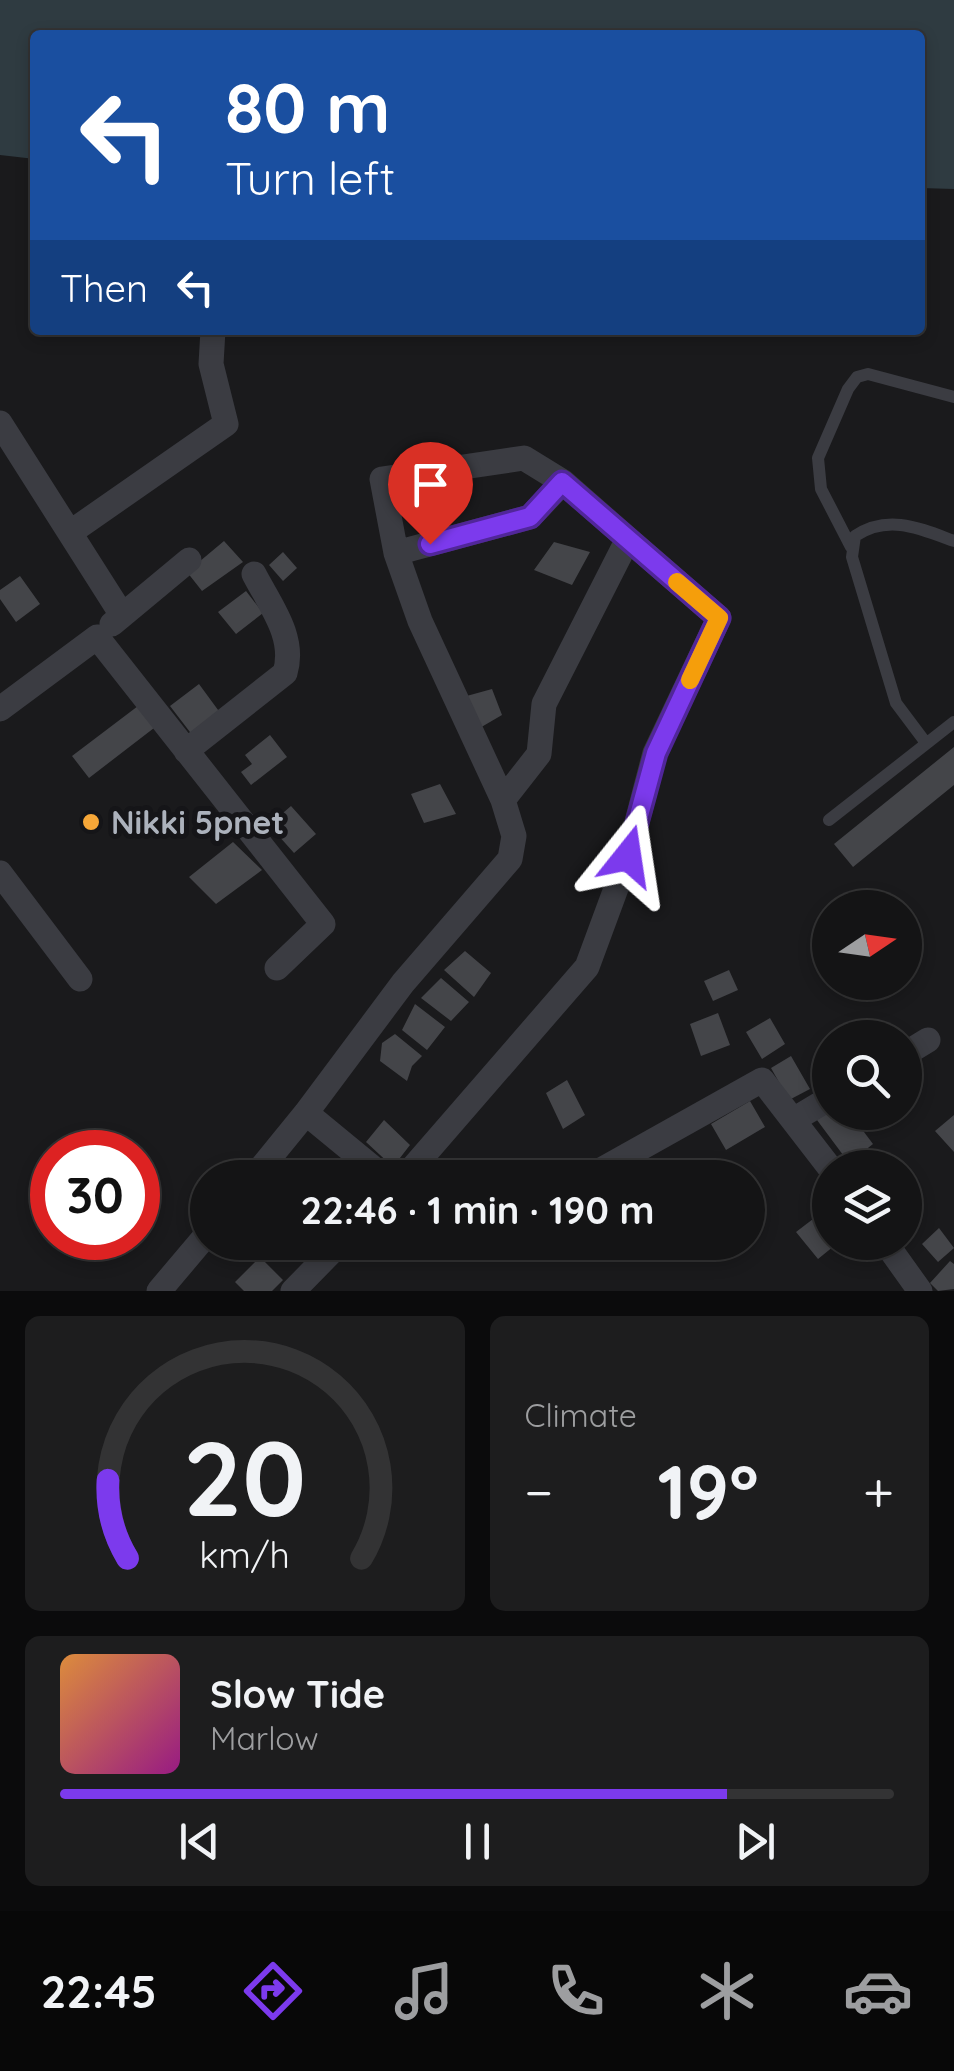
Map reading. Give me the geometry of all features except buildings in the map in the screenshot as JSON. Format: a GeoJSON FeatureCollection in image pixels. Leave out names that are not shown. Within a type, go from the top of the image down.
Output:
{"type":"FeatureCollection","features":[{"type":"Feature","properties":{"kind":"street"},"geometry":{"type":"LineString","coordinates":[[71,532],[226,424],[212,364],[213,335]]}},
{"type":"Feature","properties":{"kind":"street"},"geometry":{"type":"LineString","coordinates":[[0,423],[122,615]]}},
{"type":"Feature","properties":{"kind":"street"},"geometry":{"type":"LineString","coordinates":[[268,1160],[403,983],[510,859],[514,836],[503,800],[420,621],[396,553],[382,480],[524,458],[562,482],[719,618],[656,753],[628,856],[587,967],[420,1160]]}},
{"type":"Feature","properties":{"kind":"street"},"geometry":{"type":"LineString","coordinates":[[396,553],[530,517],[562,482]]}},
{"type":"Feature","properties":{"kind":"street"},"geometry":{"type":"LineString","coordinates":[[503,800],[539,754],[544,704],[628,539]]}},
{"type":"Feature","properties":{"kind":"street"},"geometry":{"type":"LineString","coordinates":[[0,709],[97,637],[189,560]]}},
{"type":"Feature","properties":{"kind":"street"},"geometry":{"type":"LineString","coordinates":[[186,752],[285,673],[290,655],[288,640],[254,574]]}},
{"type":"Feature","properties":{"kind":"street"},"geometry":{"type":"LineString","coordinates":[[97,637],[323,924],[277,968]]}},
{"type":"Feature","properties":{"kind":"street"},"geometry":{"type":"LineString","coordinates":[[0,873],[80,979]]}},
{"type":"Feature","properties":{"kind":"street"},"geometry":{"type":"LineString","coordinates":[[922,1044],[928,1040]]}},
{"type":"Feature","properties":{"kind":"street"},"geometry":{"type":"LineString","coordinates":[[619,1160],[762,1080],[817,1150]]}},
{"type":"Feature","properties":{"kind":"street"},"geometry":{"type":"LineString","coordinates":[[795,1119],[812,1109]]}},
{"type":"Feature","properties":{"kind":"street"},"geometry":{"type":"LineString","coordinates":[[306,1114],[363,1160]]}},
{"type":"Feature","properties":{"kind":"street"},"geometry":{"type":"LineString","coordinates":[[159,1291],[190,1254]]}},
{"type":"Feature","properties":{"kind":"street"},"geometry":{"type":"LineString","coordinates":[[293,1291],[323,1260]]}},
{"type":"Feature","properties":{"kind":"street"},"geometry":{"type":"LineString","coordinates":[[897,1260],[920,1291]]}},
{"type":"Feature","properties":{"kind":"lane"},"geometry":{"type":"LineString","coordinates":[[926,742],[896,703],[857,578],[852,547],[821,488],[818,458],[848,388],[857,377],[868,374],[954,398]]}},
{"type":"Feature","properties":{"kind":"lane"},"geometry":{"type":"LineString","coordinates":[[852,547],[855,536],[880,524],[901,524],[954,540]]}},
{"type":"Feature","properties":{"kind":"lane"},"geometry":{"type":"LineString","coordinates":[[829,820],[954,722]]}},
{"type":"Feature","properties":{"kind":"shaded area"},"geometry":{"type":"Polygon","coordinates":[[[0,0],[954,0],[954,189],[925,188],[925,30],[30,30],[30,158],[0,155],[0,0]]]}},
{"type":"Feature","properties":{"kind":"slow traffic"},"geometry":{"type":"LineString","coordinates":[[677,582],[719,618],[690,680]]}},
{"type":"Feature","properties":{"kind":"place","name":"Nikki 5pnet"},"geometry":{"type":"Point","coordinates":[91,822]}},
{"type":"Feature","properties":{"kind":"route"},"geometry":{"type":"LineString","coordinates":[[430,544],[530,517],[562,482],[719,618],[656,753],[628,856]]}}]}
